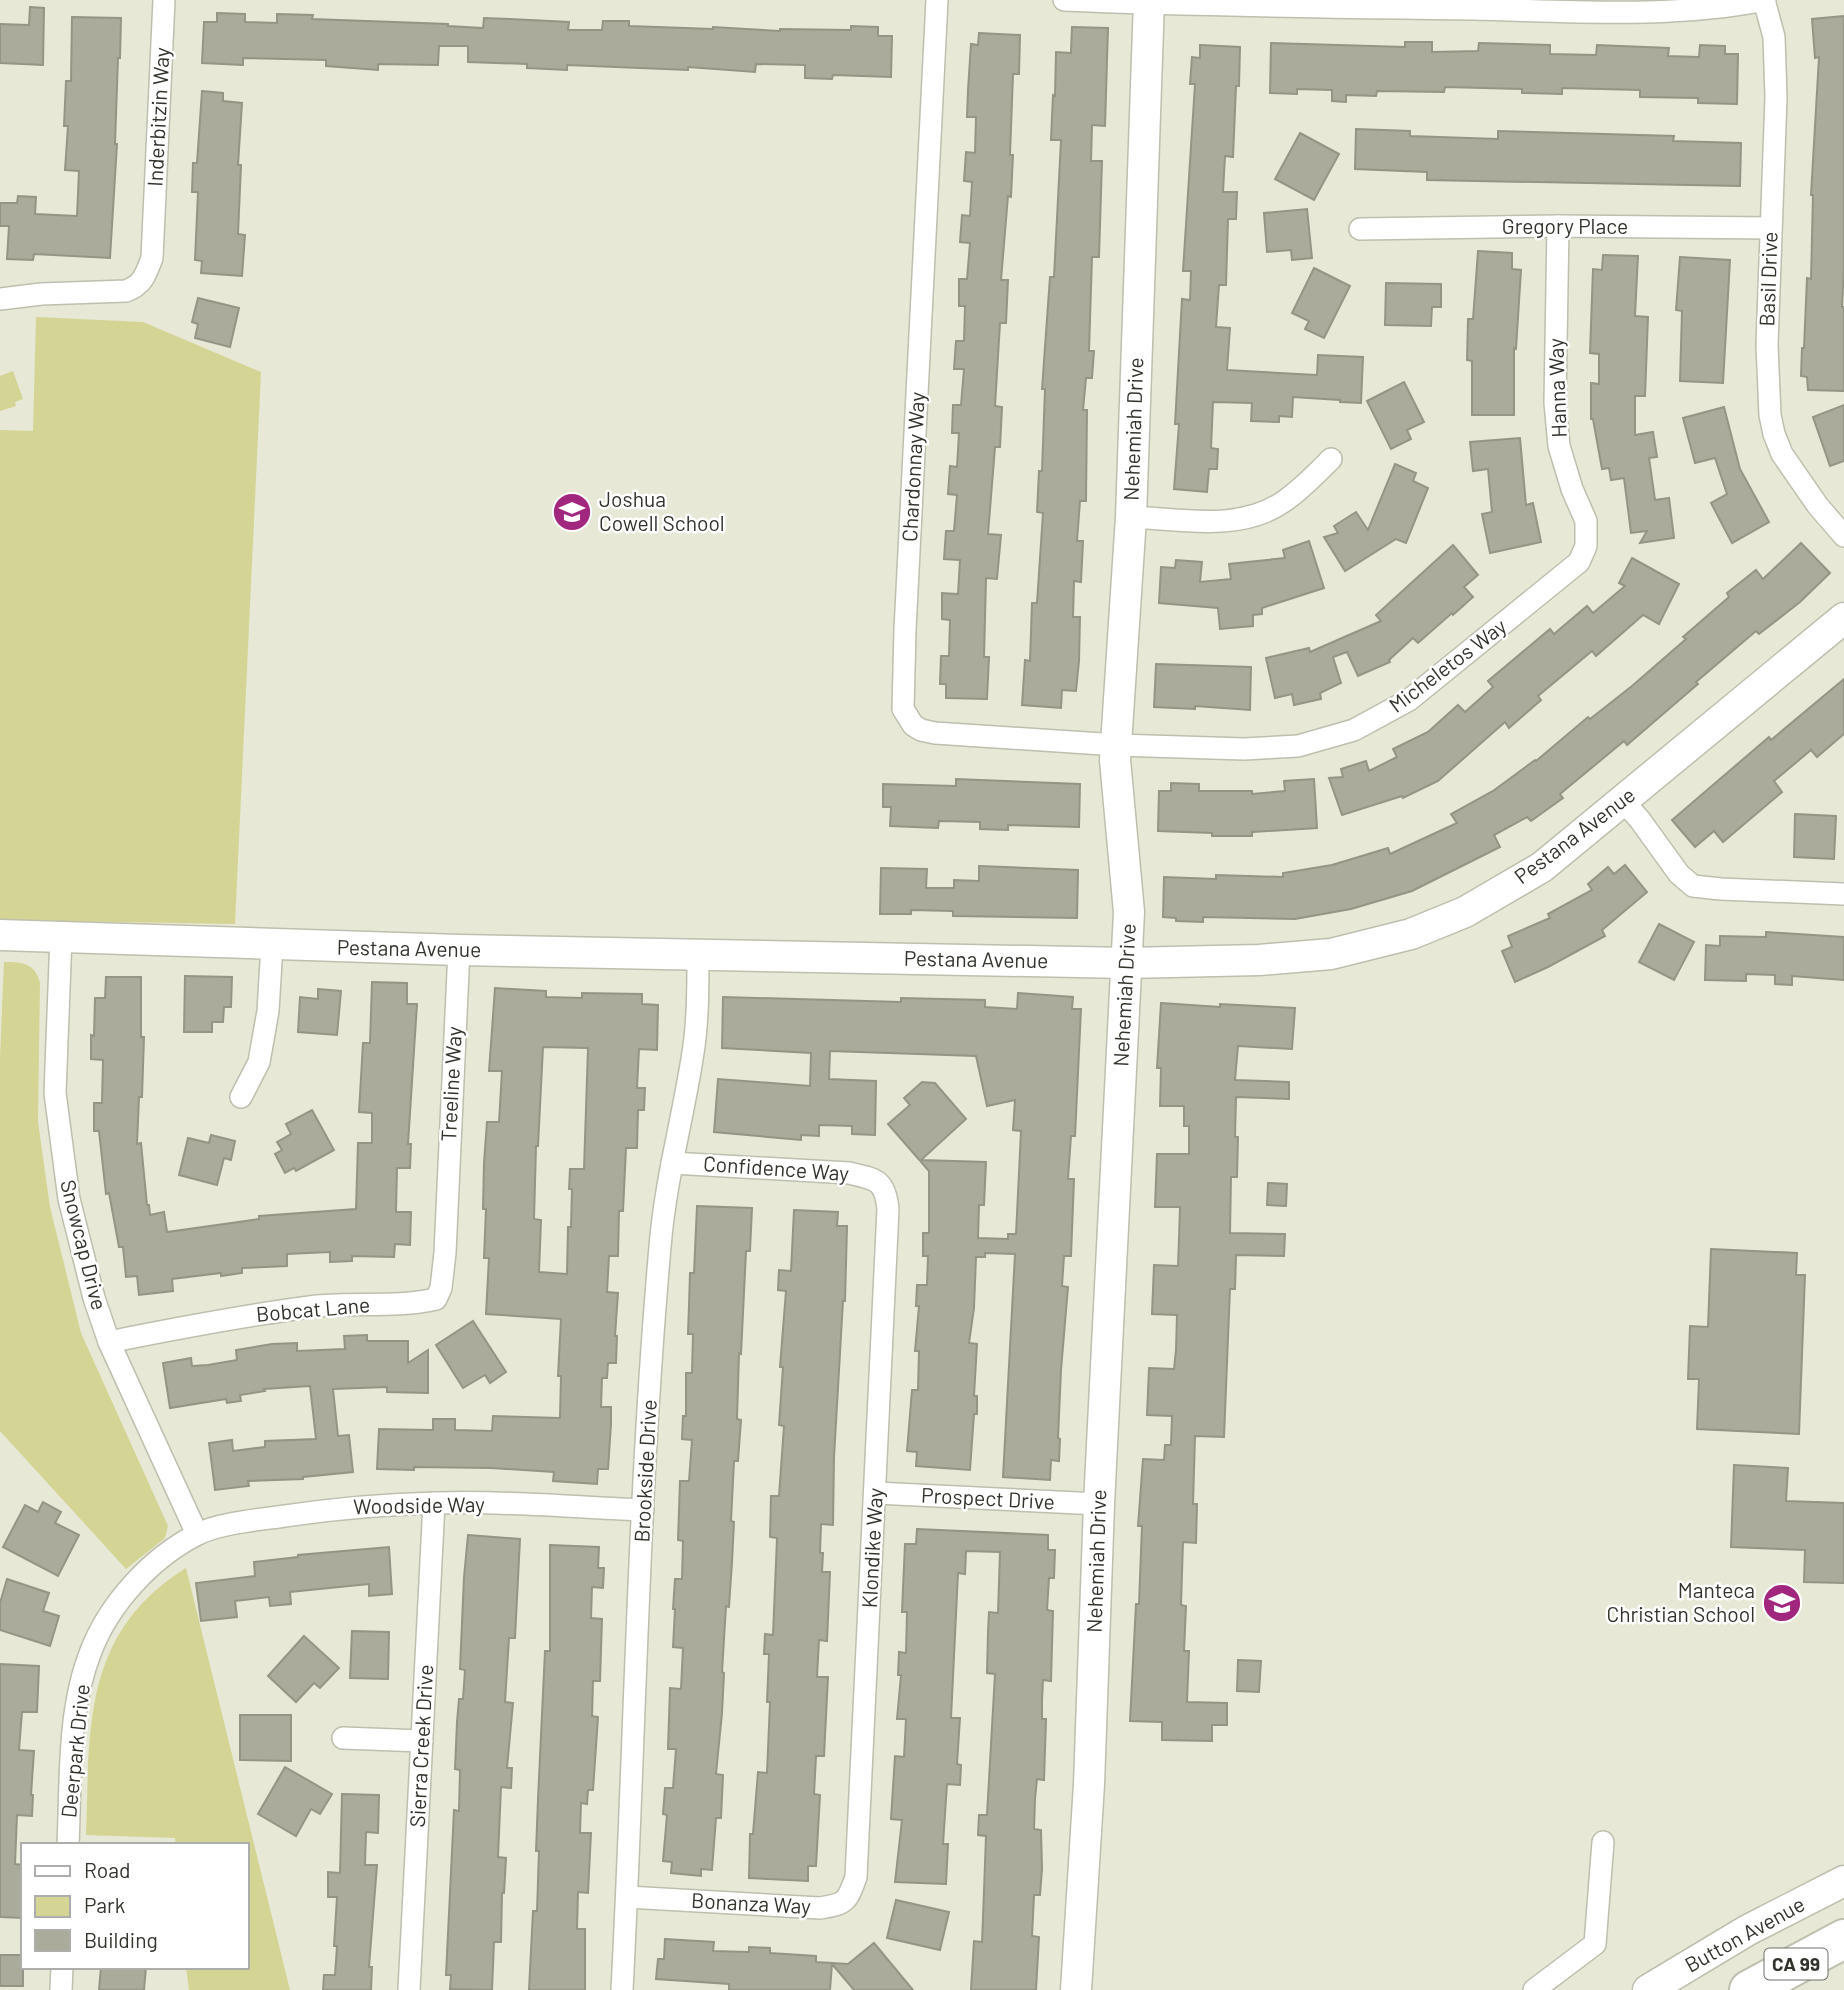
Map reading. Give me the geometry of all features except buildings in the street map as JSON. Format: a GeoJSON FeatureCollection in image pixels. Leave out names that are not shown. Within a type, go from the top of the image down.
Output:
{"type":"FeatureCollection","features":[{"type":"Feature","properties":{"kind":"highway","name":"CA 99"},"geometry":{"type":"LineString","coordinates":[[1749,1990],[1844,1939]]}},
{"type":"Feature","properties":{"kind":"street","name":"Inderbitzin Way"},"geometry":{"type":"LineString","coordinates":[[0,299],[41,294],[126,291],[135,288],[144,280],[152,258],[164,0]]}},
{"type":"Feature","properties":{"kind":"street","name":"Chardonnay Way"},"geometry":{"type":"LineString","coordinates":[[937,0],[903,709],[913,725],[935,733],[1117,745]]}},
{"type":"Feature","properties":{"kind":"street"},"geometry":{"type":"LineString","coordinates":[[1064,0],[1630,12],[1713,8],[1764,0]]}},
{"type":"Feature","properties":{"kind":"street","name":"Basil Drive"},"geometry":{"type":"LineString","coordinates":[[1764,0],[1774,37],[1776,97],[1767,345],[1770,415],[1782,454],[1810,496],[1844,536]]}},
{"type":"Feature","properties":{"kind":"street","name":"Nehemiah Drive"},"geometry":{"type":"LineString","coordinates":[[1076,1990],[1089,1784],[1099,1504],[1129,912],[1116,788],[1131,517],[1149,2]]}},
{"type":"Feature","properties":{"kind":"street","name":"Gregory Place"},"geometry":{"type":"LineString","coordinates":[[1360,229],[1558,226],[1771,228]]}},
{"type":"Feature","properties":{"kind":"street","name":"Hanna Way"},"geometry":{"type":"LineString","coordinates":[[1558,226],[1556,414],[1559,446],[1572,489],[1586,521],[1586,546]]}},
{"type":"Feature","properties":{"kind":"street"},"geometry":{"type":"LineString","coordinates":[[1131,517],[1226,522],[1254,516],[1281,504],[1300,490],[1331,459]]}},
{"type":"Feature","properties":{"kind":"street","name":"Micheletos Way"},"geometry":{"type":"LineString","coordinates":[[1117,745],[1244,750],[1298,746],[1354,730],[1409,700],[1578,562],[1586,546]]}},
{"type":"Feature","properties":{"kind":"street","name":"Pestana Avenue"},"geometry":{"type":"LineString","coordinates":[[0,935],[459,950],[1127,963],[1259,960],[1331,954],[1411,934],[1465,912],[1542,867],[1844,618]]}},
{"type":"Feature","properties":{"kind":"street"},"geometry":{"type":"LineString","coordinates":[[1623,802],[1640,820],[1679,874],[1693,886],[1844,894]]}},
{"type":"Feature","properties":{"kind":"street","name":"Snowcap Drive"},"geometry":{"type":"LineString","coordinates":[[61,937],[55,1093],[69,1199],[94,1297],[109,1342],[197,1534]]}},
{"type":"Feature","properties":{"kind":"street"},"geometry":{"type":"LineString","coordinates":[[241,1097],[259,1062],[268,1011],[272,945]]}},
{"type":"Feature","properties":{"kind":"street","name":"Treeline Way"},"geometry":{"type":"LineString","coordinates":[[446,1217],[459,950]]}},
{"type":"Feature","properties":{"kind":"street","name":"Brookside Drive"},"geometry":{"type":"LineString","coordinates":[[622,1990],[643,1510],[660,1245],[692,1057],[698,1001],[698,954]]}},
{"type":"Feature","properties":{"kind":"street","name":"Confidence Way"},"geometry":{"type":"LineString","coordinates":[[672,1163],[849,1173],[876,1179],[882,1185],[888,1209],[886,1262]]}},
{"type":"Feature","properties":{"kind":"street","name":"Bobcat Lane"},"geometry":{"type":"LineString","coordinates":[[109,1342],[257,1314],[321,1306],[417,1303],[436,1299],[441,1288],[446,1217]]}},
{"type":"Feature","properties":{"kind":"street","name":"Klondike Way"},"geometry":{"type":"LineString","coordinates":[[859,1834],[886,1262]]}},
{"type":"Feature","properties":{"kind":"street","name":"Prospect Drive"},"geometry":{"type":"LineString","coordinates":[[876,1493],[1099,1504]]}},
{"type":"Feature","properties":{"kind":"street","name":"Woodside Way"},"geometry":{"type":"LineString","coordinates":[[197,1534],[242,1522],[341,1508],[434,1503],[643,1510]]}},
{"type":"Feature","properties":{"kind":"street","name":"Sierra Creek Drive"},"geometry":{"type":"LineString","coordinates":[[409,1990],[434,1503]]}},
{"type":"Feature","properties":{"kind":"street","name":"Deerpark Drive"},"geometry":{"type":"LineString","coordinates":[[68,1843],[78,1691],[91,1650],[116,1606],[132,1586],[164,1556],[197,1534]]}},
{"type":"Feature","properties":{"kind":"street"},"geometry":{"type":"LineString","coordinates":[[343,1738],[422,1741]]}},
{"type":"Feature","properties":{"kind":"street","name":"Bonanza Way"},"geometry":{"type":"LineString","coordinates":[[627,1897],[820,1908],[839,1905],[848,1899],[856,1877],[859,1834]]}},
{"type":"Feature","properties":{"kind":"street"},"geometry":{"type":"LineString","coordinates":[[1534,1990],[1595,1944],[1603,1842]]}},
{"type":"Feature","properties":{"kind":"street","name":"Button Avenue"},"geometry":{"type":"LineString","coordinates":[[1648,1990],[1748,1930],[1844,1881]]}},
{"type":"Feature","properties":{"kind":"street"},"geometry":{"type":"LineString","coordinates":[[61,1990],[62,1969]]}},
{"type":"Feature","properties":{"kind":"green space"},"geometry":{"type":"Polygon","coordinates":[[[36,317],[143,322],[261,372],[235,924],[0,920],[0,430],[33,431],[36,317]]]}},
{"type":"Feature","properties":{"kind":"green space"},"geometry":{"type":"Polygon","coordinates":[[[13,371],[23,399],[15,402],[16,406],[0,411],[0,376],[13,371]]]}},
{"type":"Feature","properties":{"kind":"green space"},"geometry":{"type":"Polygon","coordinates":[[[4,962],[17,962],[31,967],[40,982],[38,1122],[50,1207],[81,1333],[168,1526],[165,1538],[126,1569],[0,1431],[0,1057],[4,962]]]}},
{"type":"Feature","properties":{"kind":"green space"},"geometry":{"type":"Polygon","coordinates":[[[186,1568],[290,1990],[189,1990],[186,1969],[248,1969],[248,1843],[176,1843],[175,1838],[86,1835],[89,1757],[98,1685],[110,1653],[127,1622],[152,1594],[186,1568]]]}},
{"type":"Feature","properties":{"kind":"place","name":"Joshua Cowell School"},"geometry":{"type":"Point","coordinates":[572,512]}},
{"type":"Feature","properties":{"kind":"place","name":"Manteca Christian School"},"geometry":{"type":"Point","coordinates":[1782,1603]}}]}
